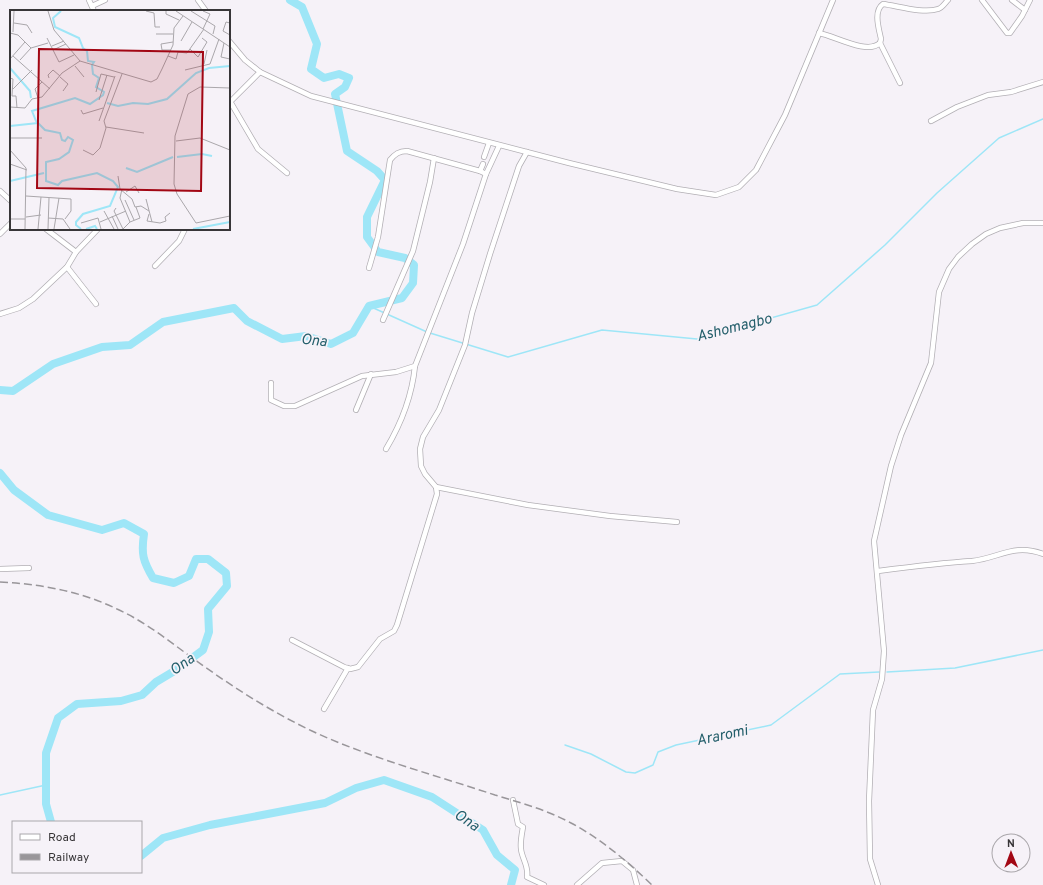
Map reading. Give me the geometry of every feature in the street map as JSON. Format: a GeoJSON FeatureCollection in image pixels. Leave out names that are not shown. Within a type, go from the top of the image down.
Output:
{"type":"FeatureCollection","features":[{"type":"Feature","properties":{"kind":"street"},"geometry":{"type":"LineString","coordinates":[[89,0],[93,9],[105,0]]}},
{"type":"Feature","properties":{"kind":"street"},"geometry":{"type":"LineString","coordinates":[[198,0],[205,10]]}},
{"type":"Feature","properties":{"kind":"street"},"geometry":{"type":"LineString","coordinates":[[230,42],[245,60],[260,72],[301,92],[344,105],[499,146],[685,191],[716,195],[732,191],[748,180],[765,156],[785,116],[833,0]]}},
{"type":"Feature","properties":{"kind":"street"},"geometry":{"type":"LineString","coordinates":[[900,83],[880,43],[881,39],[878,13],[881,6],[883,4],[906,8],[934,10],[941,8],[948,0]]}},
{"type":"Feature","properties":{"kind":"street"},"geometry":{"type":"LineString","coordinates":[[982,0],[1007,33],[1010,33],[1019,21],[1030,0]]}},
{"type":"Feature","properties":{"kind":"street"},"geometry":{"type":"LineString","coordinates":[[1012,0],[1025,10]]}},
{"type":"Feature","properties":{"kind":"street"},"geometry":{"type":"LineString","coordinates":[[819,33],[864,48],[873,48],[880,43]]}},
{"type":"Feature","properties":{"kind":"street"},"geometry":{"type":"LineString","coordinates":[[260,72],[230,103],[258,149],[287,173]]}},
{"type":"Feature","properties":{"kind":"street"},"geometry":{"type":"LineString","coordinates":[[931,121],[957,107],[988,95],[1011,92],[1043,82]]}},
{"type":"Feature","properties":{"kind":"street"},"geometry":{"type":"LineString","coordinates":[[484,157],[489,143]]}},
{"type":"Feature","properties":{"kind":"street"},"geometry":{"type":"LineString","coordinates":[[386,449],[401,423],[412,385],[414,366],[464,244],[486,174],[499,146]]}},
{"type":"Feature","properties":{"kind":"street"},"geometry":{"type":"LineString","coordinates":[[369,268],[378,237],[390,160],[397,153],[402,151],[434,158],[486,174]]}},
{"type":"Feature","properties":{"kind":"street"},"geometry":{"type":"LineString","coordinates":[[292,640],[348,668],[358,667],[380,639],[394,631],[397,626],[437,494],[436,486],[425,474],[421,466],[420,449],[423,437],[439,410],[465,345],[474,307],[494,241],[519,166],[526,152]]}},
{"type":"Feature","properties":{"kind":"street"},"geometry":{"type":"LineString","coordinates":[[383,320],[413,251],[430,182],[434,158]]}},
{"type":"Feature","properties":{"kind":"street"},"geometry":{"type":"LineString","coordinates":[[480,171],[483,164]]}},
{"type":"Feature","properties":{"kind":"street"},"geometry":{"type":"LineString","coordinates":[[0,191],[10,200]]}},
{"type":"Feature","properties":{"kind":"street"},"geometry":{"type":"LineString","coordinates":[[878,885],[870,859],[868,840],[874,710],[884,667],[878,571],[874,547],[875,534],[895,450],[931,363],[939,292],[942,282],[958,257],[986,234],[1000,228],[1024,223],[1043,223]]}},
{"type":"Feature","properties":{"kind":"street"},"geometry":{"type":"LineString","coordinates":[[0,234],[10,224]]}},
{"type":"Feature","properties":{"kind":"street"},"geometry":{"type":"LineString","coordinates":[[47,230],[76,252]]}},
{"type":"Feature","properties":{"kind":"street"},"geometry":{"type":"LineString","coordinates":[[0,314],[27,304],[67,267],[76,252],[97,230]]}},
{"type":"Feature","properties":{"kind":"street"},"geometry":{"type":"LineString","coordinates":[[155,266],[179,241],[184,230]]}},
{"type":"Feature","properties":{"kind":"street"},"geometry":{"type":"LineString","coordinates":[[67,267],[96,304]]}},
{"type":"Feature","properties":{"kind":"street"},"geometry":{"type":"LineString","coordinates":[[271,383],[271,400],[289,407],[302,403],[362,376],[396,372],[414,366]]}},
{"type":"Feature","properties":{"kind":"street"},"geometry":{"type":"LineString","coordinates":[[356,410],[371,374]]}},
{"type":"Feature","properties":{"kind":"street"},"geometry":{"type":"LineString","coordinates":[[436,486],[528,505],[610,516],[677,522]]}},
{"type":"Feature","properties":{"kind":"street"},"geometry":{"type":"LineString","coordinates":[[878,571],[979,560],[1020,549],[1029,549],[1043,554]]}},
{"type":"Feature","properties":{"kind":"street"},"geometry":{"type":"LineString","coordinates":[[0,569],[29,568]]}},
{"type":"Feature","properties":{"kind":"street"},"geometry":{"type":"LineString","coordinates":[[324,709],[348,668]]}},
{"type":"Feature","properties":{"kind":"street"},"geometry":{"type":"LineString","coordinates":[[513,800],[518,824],[523,827],[521,848],[526,862],[527,877],[541,884]]}},
{"type":"Feature","properties":{"kind":"street"},"geometry":{"type":"LineString","coordinates":[[577,885],[602,863],[622,861],[633,870],[637,885]]}},
{"type":"Feature","properties":{"kind":"waterway","name":"Ona"},"geometry":{"type":"LineString","coordinates":[[0,390],[13,391],[53,364],[102,347],[130,345],[163,322],[234,308],[247,321],[282,339],[306,336],[331,344],[353,333],[369,306],[402,298],[413,283],[414,265],[405,258],[378,252],[367,237],[367,217],[385,180],[377,171],[347,151],[335,94],[345,87],[349,78],[339,74],[324,78],[311,69],[317,44],[302,7],[290,0]]}},
{"type":"Feature","properties":{"kind":"waterway","name":"Ashomagbo"},"geometry":{"type":"LineString","coordinates":[[430,333],[508,357],[602,330],[697,339],[817,305],[885,245],[937,193],[999,138],[1043,119]]}},
{"type":"Feature","properties":{"kind":"waterway","name":"Ashomagbo"},"geometry":{"type":"LineString","coordinates":[[369,306],[427,332]]}},
{"type":"Feature","properties":{"kind":"waterway","name":"Ona"},"geometry":{"type":"LineString","coordinates":[[0,473],[14,490],[48,515],[102,530],[124,523],[144,534],[144,557],[153,578],[174,583],[189,576],[196,559],[208,559],[226,573],[227,586],[208,609],[209,632],[203,650],[176,670],[156,682],[142,695],[121,701],[77,704],[58,718],[46,753],[46,804],[51,821]]}},
{"type":"Feature","properties":{"kind":"waterway","name":"Araromi"},"geometry":{"type":"LineString","coordinates":[[887,672],[955,668],[1043,650]]}},
{"type":"Feature","properties":{"kind":"waterway","name":"Araromi"},"geometry":{"type":"LineString","coordinates":[[565,745],[591,754],[626,772],[635,773],[653,765],[658,752],[676,745],[771,725],[840,674],[879,672]]}},
{"type":"Feature","properties":{"kind":"waterway","name":"Ona"},"geometry":{"type":"LineString","coordinates":[[142,855],[163,838],[210,825],[325,803],[356,788],[384,780],[432,797],[483,830],[497,855],[515,870],[511,885]]}},
{"type":"Feature","properties":{"kind":"waterway"},"geometry":{"type":"LineString","coordinates":[[0,795],[46,785]]}},
{"type":"Feature","properties":{"kind":"railway"},"geometry":{"type":"LineString","coordinates":[[0,582],[45,587],[74,593],[89,597],[117,609],[152,629],[244,693],[298,724],[357,750],[534,807],[562,818],[603,843],[652,885]]}}]}
